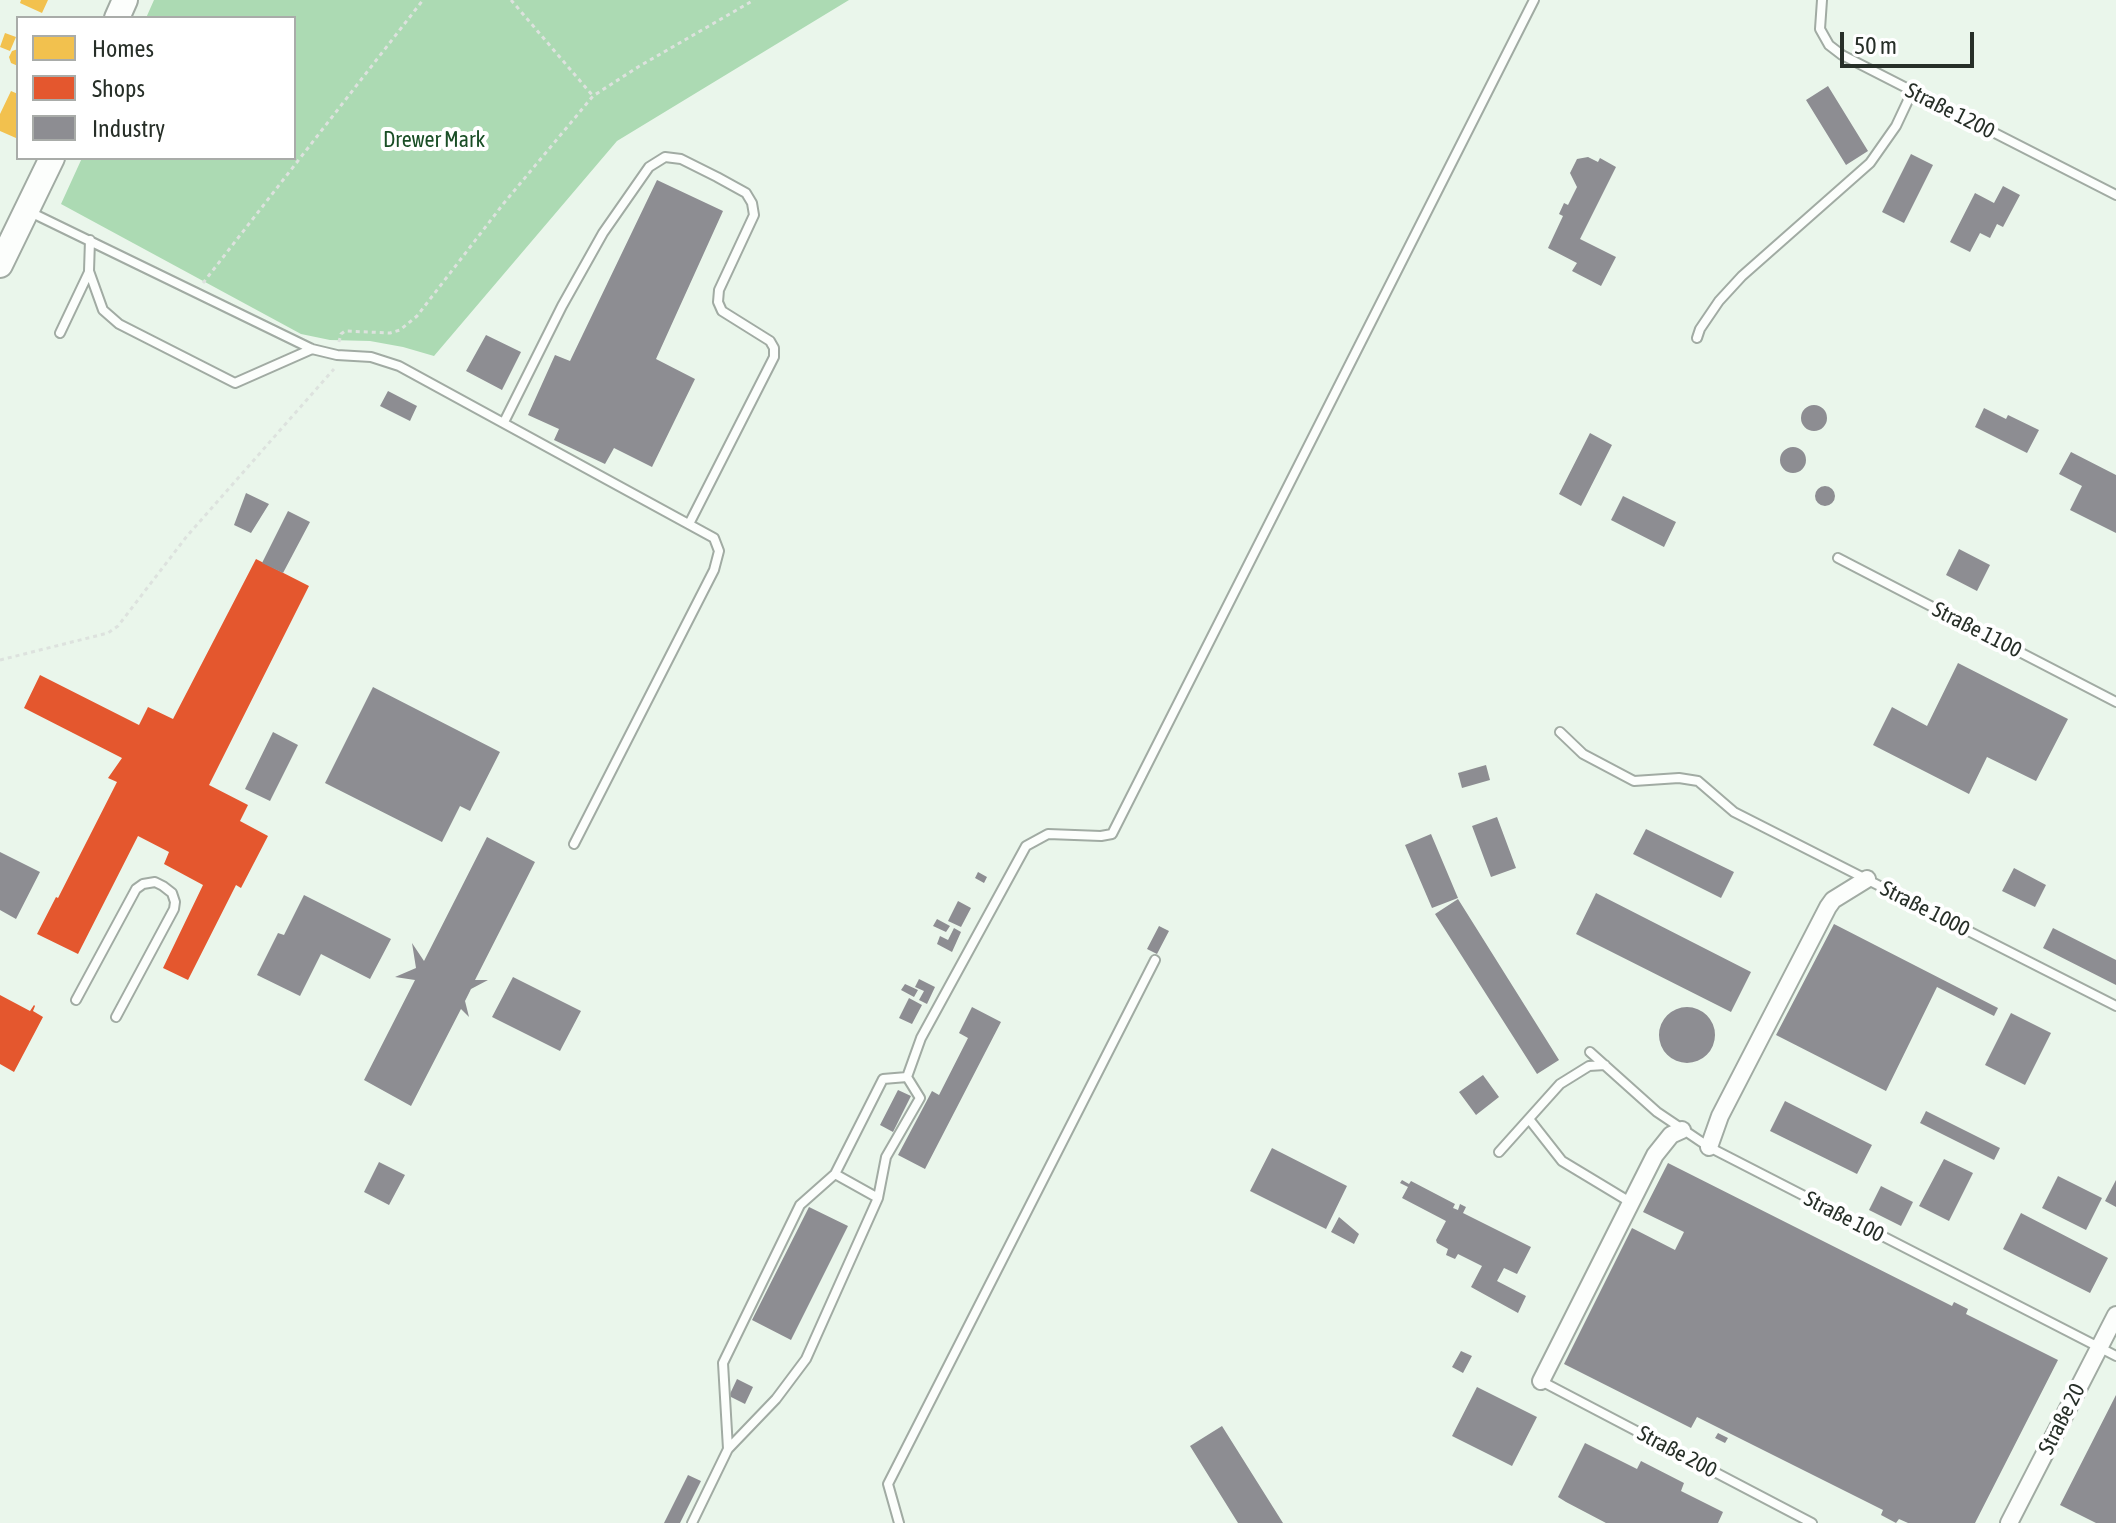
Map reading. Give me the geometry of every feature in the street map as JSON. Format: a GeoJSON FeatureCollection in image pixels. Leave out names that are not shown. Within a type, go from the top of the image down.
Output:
{"type":"FeatureCollection","features":[{"type":"Feature","properties":{"kind":"main road"},"geometry":{"type":"LineString","coordinates":[[0,265],[51,160]]}},
{"type":"Feature","properties":{"kind":"street"},"geometry":{"type":"LineString","coordinates":[[1709,1147],[1720,1116],[1828,907],[1833,900],[1867,879]]}},
{"type":"Feature","properties":{"kind":"street"},"geometry":{"type":"LineString","coordinates":[[1541,1381],[1655,1155],[1671,1135],[1682,1130]]}},
{"type":"Feature","properties":{"kind":"street","name":"Straße 20"},"geometry":{"type":"LineString","coordinates":[[2009,1523],[2116,1315]]}},
{"type":"Feature","properties":{"kind":"lane"},"geometry":{"type":"LineString","coordinates":[[907,1077],[921,1038],[1026,846],[1048,834],[1112,834],[1534,0]]}},
{"type":"Feature","properties":{"kind":"lane","name":"Straße 1200"},"geometry":{"type":"LineString","coordinates":[[1822,0],[1820,29],[1829,45],[1842,55],[2116,195]]}},
{"type":"Feature","properties":{"kind":"lane"},"geometry":{"type":"LineString","coordinates":[[1697,338],[1719,301],[1742,276],[1870,163],[1896,126],[1912,92]]}},
{"type":"Feature","properties":{"kind":"lane"},"geometry":{"type":"LineString","coordinates":[[504,422],[596,245],[627,195],[649,167],[665,157],[681,159],[717,177],[746,193],[754,215],[719,290],[718,302],[722,311],[770,341],[774,357],[689,524]]}},
{"type":"Feature","properties":{"kind":"lane"},"geometry":{"type":"LineString","coordinates":[[27,211],[312,349],[337,355],[371,357],[399,366],[714,538],[719,558],[714,570],[574,844]]}},
{"type":"Feature","properties":{"kind":"lane"},"geometry":{"type":"LineString","coordinates":[[90,240],[89,271],[103,310],[119,324],[235,383],[312,349]]}},
{"type":"Feature","properties":{"kind":"lane"},"geometry":{"type":"LineString","coordinates":[[60,333],[89,271]]}},
{"type":"Feature","properties":{"kind":"lane","name":"Straße 1100"},"geometry":{"type":"LineString","coordinates":[[1838,558],[2116,702]]}},
{"type":"Feature","properties":{"kind":"lane","name":"Straße 1000"},"geometry":{"type":"LineString","coordinates":[[1560,732],[1583,754],[1634,781],[1679,778],[1698,781],[1734,812],[2116,1006]]}},
{"type":"Feature","properties":{"kind":"lane"},"geometry":{"type":"LineString","coordinates":[[76,1000],[136,889],[155,882],[172,893],[174,909],[116,1017]]}},
{"type":"Feature","properties":{"kind":"lane"},"geometry":{"type":"LineString","coordinates":[[899,1523],[888,1484],[1155,960]]}},
{"type":"Feature","properties":{"kind":"lane","name":"Straße 100"},"geometry":{"type":"LineString","coordinates":[[1590,1052],[1657,1112],[1709,1147],[2116,1356]]}},
{"type":"Feature","properties":{"kind":"lane"},"geometry":{"type":"LineString","coordinates":[[1499,1152],[1560,1084],[1589,1066],[1605,1065]]}},
{"type":"Feature","properties":{"kind":"lane"},"geometry":{"type":"LineString","coordinates":[[728,1449],[723,1363],[800,1205],[835,1174],[883,1079],[907,1077]]}},
{"type":"Feature","properties":{"kind":"lane"},"geometry":{"type":"LineString","coordinates":[[692,1523],[728,1449],[776,1399],[806,1359],[878,1198],[886,1157],[920,1098],[907,1077]]}},
{"type":"Feature","properties":{"kind":"lane"},"geometry":{"type":"LineString","coordinates":[[1529,1119],[1562,1161],[1630,1202]]}},
{"type":"Feature","properties":{"kind":"lane"},"geometry":{"type":"LineString","coordinates":[[835,1174],[878,1198]]}},
{"type":"Feature","properties":{"kind":"lane","name":"Straße 200"},"geometry":{"type":"LineString","coordinates":[[1541,1381],[1812,1523]]}},
{"type":"Feature","properties":{"kind":"path"},"geometry":{"type":"LineString","coordinates":[[196,293],[423,0]]}},
{"type":"Feature","properties":{"kind":"path"},"geometry":{"type":"LineString","coordinates":[[511,0],[593,96]]}},
{"type":"Feature","properties":{"kind":"path"},"geometry":{"type":"LineString","coordinates":[[0,660],[108,633],[118,626],[187,536],[332,373],[341,334],[345,331],[390,333],[400,330],[417,316],[593,96],[754,0]]}},
{"type":"Feature","properties":{"kind":"green space","name":"Drewer Mark"},"geometry":{"type":"Polygon","coordinates":[[[154,0],[849,0],[617,141],[434,356],[370,341],[330,340],[301,334],[61,204],[81,160],[296,160],[296,16],[147,16],[154,0]]]}},
{"type":"Feature","properties":{"kind":"building: Homes"},"geometry":{"type":"Polygon","coordinates":[[[21,0],[48,0],[42,13],[20,3],[21,0]]]}},
{"type":"Feature","properties":{"kind":"building: Homes"},"geometry":{"type":"Polygon","coordinates":[[[5,33],[16,37],[10,51],[0,47],[5,33]]]}},
{"type":"Feature","properties":{"kind":"building: Homes"},"geometry":{"type":"Polygon","coordinates":[[[16,50],[16,65],[9,57],[16,50]]]}},
{"type":"Feature","properties":{"kind":"building: Homes"},"geometry":{"type":"Polygon","coordinates":[[[11,91],[16,93],[16,138],[0,131],[0,114],[11,91]]]}},
{"type":"Feature","properties":{"kind":"building: Shops"},"geometry":{"type":"Polygon","coordinates":[[[256,559],[309,586],[209,785],[248,805],[240,821],[268,836],[241,888],[236,885],[188,980],[163,968],[203,885],[164,864],[169,852],[138,836],[78,954],[37,934],[117,782],[108,778],[122,758],[24,708],[40,675],[139,725],[148,707],[173,719],[256,559]]]}},
{"type":"Feature","properties":{"kind":"building: Shops"},"geometry":{"type":"Polygon","coordinates":[[[0,995],[30,1011],[34,1005],[33,1011],[43,1017],[14,1072],[0,1064],[0,995]]]}},
{"type":"Feature","properties":{"kind":"building: Industry"},"geometry":{"type":"Polygon","coordinates":[[[1828,86],[1868,151],[1846,165],[1806,100],[1828,86]]]}},
{"type":"Feature","properties":{"kind":"building: Industry"},"geometry":{"type":"Polygon","coordinates":[[[1911,154],[1933,165],[1904,223],[1882,212],[1911,154]]]}},
{"type":"Feature","properties":{"kind":"building: Industry"},"geometry":{"type":"Polygon","coordinates":[[[1588,157],[1598,162],[1600,158],[1616,167],[1580,239],[1616,257],[1601,286],[1572,271],[1577,263],[1548,248],[1563,216],[1559,214],[1564,203],[1568,205],[1577,187],[1570,173],[1577,159],[1588,157]]]}},
{"type":"Feature","properties":{"kind":"building: Industry"},"geometry":{"type":"Polygon","coordinates":[[[657,180],[723,211],[656,359],[695,379],[652,467],[614,448],[605,464],[554,440],[559,429],[528,415],[555,355],[570,361],[657,180]]]}},
{"type":"Feature","properties":{"kind":"building: Industry"},"geometry":{"type":"Polygon","coordinates":[[[2003,186],[2020,195],[2003,227],[1997,224],[1990,238],[1980,233],[1970,252],[1950,242],[1975,193],[1994,203],[2003,186]]]}},
{"type":"Feature","properties":{"kind":"building: Industry"},"geometry":{"type":"Polygon","coordinates":[[[486,335],[521,352],[502,390],[466,371],[486,335]]]}},
{"type":"Feature","properties":{"kind":"building: Industry"},"geometry":{"type":"Polygon","coordinates":[[[388,391],[417,406],[410,421],[380,406],[388,391]]]}},
{"type":"Feature","properties":{"kind":"building: Industry"},"geometry":{"type":"Polygon","coordinates":[[[1814,405],[1823,409],[1827,418],[1823,427],[1814,431],[1805,427],[1801,418],[1805,409],[1814,405]]]}},
{"type":"Feature","properties":{"kind":"building: Industry"},"geometry":{"type":"Polygon","coordinates":[[[1984,408],[2006,419],[2008,415],[2039,430],[2027,453],[1975,427],[1984,408]]]}},
{"type":"Feature","properties":{"kind":"building: Industry"},"geometry":{"type":"Polygon","coordinates":[[[1590,433],[1612,445],[1581,506],[1559,494],[1590,433]]]}},
{"type":"Feature","properties":{"kind":"building: Industry"},"geometry":{"type":"Polygon","coordinates":[[[1793,447],[1802,451],[1806,460],[1802,469],[1793,473],[1784,469],[1780,460],[1784,451],[1793,447]]]}},
{"type":"Feature","properties":{"kind":"building: Industry"},"geometry":{"type":"Polygon","coordinates":[[[2071,452],[2116,475],[2116,533],[2070,510],[2082,486],[2059,474],[2071,452]]]}},
{"type":"Feature","properties":{"kind":"building: Industry"},"geometry":{"type":"Polygon","coordinates":[[[1821,486],[1829,486],[1835,496],[1829,506],[1821,506],[1815,500],[1815,492],[1821,486]]]}},
{"type":"Feature","properties":{"kind":"building: Industry"},"geometry":{"type":"Polygon","coordinates":[[[246,493],[269,504],[251,533],[234,525],[246,493]]]}},
{"type":"Feature","properties":{"kind":"building: Industry"},"geometry":{"type":"Polygon","coordinates":[[[1623,496],[1676,522],[1664,547],[1611,520],[1623,496]]]}},
{"type":"Feature","properties":{"kind":"building: Industry"},"geometry":{"type":"Polygon","coordinates":[[[288,511],[310,522],[283,573],[262,563],[288,511]]]}},
{"type":"Feature","properties":{"kind":"building: Industry"},"geometry":{"type":"Polygon","coordinates":[[[1959,549],[1990,565],[1977,591],[1946,575],[1959,549]]]}},
{"type":"Feature","properties":{"kind":"building: Industry"},"geometry":{"type":"Polygon","coordinates":[[[1958,663],[2068,719],[2036,781],[1987,757],[1969,794],[1873,745],[1892,707],[1927,726],[1958,663]]]}},
{"type":"Feature","properties":{"kind":"building: Industry"},"geometry":{"type":"Polygon","coordinates":[[[373,687],[500,752],[470,811],[460,806],[442,842],[325,783],[373,687]]]}},
{"type":"Feature","properties":{"kind":"building: Industry"},"geometry":{"type":"Polygon","coordinates":[[[273,732],[298,745],[270,801],[245,789],[273,732]]]}},
{"type":"Feature","properties":{"kind":"building: Industry"},"geometry":{"type":"Polygon","coordinates":[[[1486,765],[1490,780],[1462,788],[1458,773],[1486,765]]]}},
{"type":"Feature","properties":{"kind":"building: Industry"},"geometry":{"type":"Polygon","coordinates":[[[1497,817],[1516,868],[1491,877],[1472,826],[1497,817]]]}},
{"type":"Feature","properties":{"kind":"building: Industry"},"geometry":{"type":"Polygon","coordinates":[[[1646,829],[1734,872],[1721,898],[1633,854],[1646,829]]]}},
{"type":"Feature","properties":{"kind":"building: Industry"},"geometry":{"type":"Polygon","coordinates":[[[1431,834],[1458,898],[1432,908],[1405,845],[1431,834]]]}},
{"type":"Feature","properties":{"kind":"building: Industry"},"geometry":{"type":"Polygon","coordinates":[[[487,837],[535,862],[475,980],[488,980],[471,989],[465,1001],[469,1017],[461,1009],[411,1106],[364,1080],[415,980],[395,977],[416,968],[412,943],[424,961],[487,837]]]}},
{"type":"Feature","properties":{"kind":"building: Industry"},"geometry":{"type":"Polygon","coordinates":[[[0,852],[40,872],[16,919],[0,910],[0,852]]]}},
{"type":"Feature","properties":{"kind":"building: Industry"},"geometry":{"type":"Polygon","coordinates":[[[2014,868],[2046,885],[2035,907],[2002,891],[2014,868]]]}},
{"type":"Feature","properties":{"kind":"building: Industry"},"geometry":{"type":"Polygon","coordinates":[[[978,872],[987,877],[984,883],[975,878],[978,872]]]}},
{"type":"Feature","properties":{"kind":"building: Industry"},"geometry":{"type":"Polygon","coordinates":[[[1596,893],[1751,972],[1731,1012],[1576,934],[1596,893]]]}},
{"type":"Feature","properties":{"kind":"building: Industry"},"geometry":{"type":"Polygon","coordinates":[[[304,895],[391,939],[370,979],[321,954],[300,996],[257,975],[278,933],[284,935],[304,895]]]}},
{"type":"Feature","properties":{"kind":"building: Industry"},"geometry":{"type":"Polygon","coordinates":[[[1458,899],[1559,1060],[1537,1074],[1435,914],[1458,899]]]}},
{"type":"Feature","properties":{"kind":"building: Industry"},"geometry":{"type":"Polygon","coordinates":[[[958,901],[971,908],[961,927],[948,921],[958,901]]]}},
{"type":"Feature","properties":{"kind":"building: Industry"},"geometry":{"type":"Polygon","coordinates":[[[937,919],[950,926],[946,932],[933,926],[937,919]]]}},
{"type":"Feature","properties":{"kind":"building: Industry"},"geometry":{"type":"Polygon","coordinates":[[[1834,924],[1998,1008],[1994,1016],[1937,987],[1886,1091],[1776,1035],[1834,924]]]}},
{"type":"Feature","properties":{"kind":"building: Industry"},"geometry":{"type":"Polygon","coordinates":[[[1159,926],[1169,931],[1157,954],[1147,949],[1159,926]]]}},
{"type":"Feature","properties":{"kind":"building: Industry"},"geometry":{"type":"Polygon","coordinates":[[[954,928],[961,932],[952,952],[937,944],[940,936],[948,940],[954,928]]]}},
{"type":"Feature","properties":{"kind":"building: Industry"},"geometry":{"type":"Polygon","coordinates":[[[2053,928],[2116,960],[2116,985],[2043,948],[2053,928]]]}},
{"type":"Feature","properties":{"kind":"building: Industry"},"geometry":{"type":"Polygon","coordinates":[[[513,977],[581,1011],[560,1051],[492,1017],[513,977]]]}},
{"type":"Feature","properties":{"kind":"building: Industry"},"geometry":{"type":"Polygon","coordinates":[[[919,979],[935,987],[927,1004],[919,1000],[924,991],[915,987],[919,979]]]}},
{"type":"Feature","properties":{"kind":"building: Industry"},"geometry":{"type":"Polygon","coordinates":[[[905,984],[918,990],[914,997],[901,990],[905,984]]]}},
{"type":"Feature","properties":{"kind":"building: Industry"},"geometry":{"type":"Polygon","coordinates":[[[909,998],[922,1005],[912,1024],[899,1018],[909,998]]]}},
{"type":"Feature","properties":{"kind":"building: Industry"},"geometry":{"type":"Polygon","coordinates":[[[972,1007],[1001,1022],[925,1169],[898,1155],[932,1091],[939,1095],[968,1038],[959,1033],[972,1007]]]}},
{"type":"Feature","properties":{"kind":"building: Industry"},"geometry":{"type":"Polygon","coordinates":[[[1687,1007],[1707,1015],[1715,1035],[1707,1055],[1687,1063],[1667,1055],[1659,1035],[1667,1015],[1687,1007]]]}},
{"type":"Feature","properties":{"kind":"building: Industry"},"geometry":{"type":"Polygon","coordinates":[[[2011,1013],[2051,1033],[2025,1085],[1985,1065],[2011,1013]]]}},
{"type":"Feature","properties":{"kind":"building: Industry"},"geometry":{"type":"Polygon","coordinates":[[[1483,1075],[1499,1097],[1476,1115],[1459,1092],[1483,1075]]]}},
{"type":"Feature","properties":{"kind":"building: Industry"},"geometry":{"type":"Polygon","coordinates":[[[898,1090],[911,1096],[893,1132],[880,1125],[898,1090]]]}},
{"type":"Feature","properties":{"kind":"building: Industry"},"geometry":{"type":"Polygon","coordinates":[[[1785,1101],[1872,1145],[1857,1174],[1770,1131],[1785,1101]]]}},
{"type":"Feature","properties":{"kind":"building: Industry"},"geometry":{"type":"Polygon","coordinates":[[[1926,1111],[2000,1148],[1994,1160],[1920,1123],[1926,1111]]]}},
{"type":"Feature","properties":{"kind":"building: Industry"},"geometry":{"type":"Polygon","coordinates":[[[1272,1148],[1347,1186],[1326,1229],[1250,1191],[1272,1148]]]}},
{"type":"Feature","properties":{"kind":"building: Industry"},"geometry":{"type":"Polygon","coordinates":[[[1944,1159],[1973,1173],[1949,1221],[1919,1206],[1944,1159]]]}},
{"type":"Feature","properties":{"kind":"building: Industry"},"geometry":{"type":"Polygon","coordinates":[[[379,1162],[405,1175],[389,1205],[364,1192],[379,1162]]]}},
{"type":"Feature","properties":{"kind":"building: Industry"},"geometry":{"type":"Polygon","coordinates":[[[1668,1163],[1952,1306],[1954,1302],[1968,1309],[1966,1314],[2058,1360],[1975,1523],[1908,1523],[1899,1519],[1896,1523],[1881,1515],[1883,1510],[1697,1417],[1691,1428],[1564,1364],[1632,1228],[1675,1250],[1684,1232],[1643,1212],[1668,1163]]]}},
{"type":"Feature","properties":{"kind":"building: Industry"},"geometry":{"type":"Polygon","coordinates":[[[2058,1176],[2102,1198],[2086,1230],[2042,1208],[2058,1176]]]}},
{"type":"Feature","properties":{"kind":"building: Industry"},"geometry":{"type":"Polygon","coordinates":[[[1402,1180],[1409,1184],[1411,1181],[1455,1204],[1453,1208],[1458,1210],[1460,1204],[1466,1207],[1463,1213],[1531,1247],[1517,1274],[1504,1268],[1497,1281],[1526,1296],[1518,1313],[1471,1287],[1482,1266],[1458,1254],[1455,1259],[1446,1255],[1448,1249],[1436,1240],[1446,1221],[1402,1198],[1408,1187],[1400,1183],[1402,1180]]]}},
{"type":"Feature","properties":{"kind":"building: Industry"},"geometry":{"type":"Polygon","coordinates":[[[2116,1180],[2116,1207],[2105,1201],[2116,1180]]]}},
{"type":"Feature","properties":{"kind":"building: Industry"},"geometry":{"type":"Polygon","coordinates":[[[1881,1186],[1913,1202],[1901,1226],[1869,1210],[1881,1186]]]}},
{"type":"Feature","properties":{"kind":"building: Industry"},"geometry":{"type":"Polygon","coordinates":[[[809,1207],[848,1226],[791,1340],[752,1320],[809,1207]]]}},
{"type":"Feature","properties":{"kind":"building: Industry"},"geometry":{"type":"Polygon","coordinates":[[[2021,1213],[2108,1258],[2090,1293],[2003,1249],[2021,1213]]]}},
{"type":"Feature","properties":{"kind":"building: Industry"},"geometry":{"type":"Polygon","coordinates":[[[1339,1217],[1359,1234],[1354,1244],[1331,1232],[1339,1217]]]}},
{"type":"Feature","properties":{"kind":"building: Industry"},"geometry":{"type":"Polygon","coordinates":[[[1461,1351],[1472,1356],[1463,1373],[1452,1367],[1461,1351]]]}},
{"type":"Feature","properties":{"kind":"building: Industry"},"geometry":{"type":"Polygon","coordinates":[[[737,1379],[753,1387],[745,1404],[729,1396],[737,1379]]]}},
{"type":"Feature","properties":{"kind":"building: Industry"},"geometry":{"type":"Polygon","coordinates":[[[1477,1387],[1537,1417],[1512,1466],[1452,1436],[1477,1387]]]}},
{"type":"Feature","properties":{"kind":"building: Industry"},"geometry":{"type":"Polygon","coordinates":[[[2116,1395],[2116,1523],[2096,1523],[2060,1505],[2116,1395]]]}},
{"type":"Feature","properties":{"kind":"building: Industry"},"geometry":{"type":"Polygon","coordinates":[[[1222,1426],[1283,1523],[1238,1523],[1190,1446],[1222,1426]]]}},
{"type":"Feature","properties":{"kind":"building: Industry"},"geometry":{"type":"Polygon","coordinates":[[[1718,1433],[1728,1438],[1725,1443],[1715,1438],[1718,1433]]]}},
{"type":"Feature","properties":{"kind":"building: Industry"},"geometry":{"type":"Polygon","coordinates":[[[1585,1443],[1637,1469],[1641,1461],[1684,1483],[1681,1491],[1723,1512],[1718,1523],[1606,1523],[1566,1502],[1558,1497],[1585,1443]]]}},
{"type":"Feature","properties":{"kind":"building: Industry"},"geometry":{"type":"Polygon","coordinates":[[[688,1475],[701,1481],[680,1523],[664,1523],[688,1475]]]}}]}
